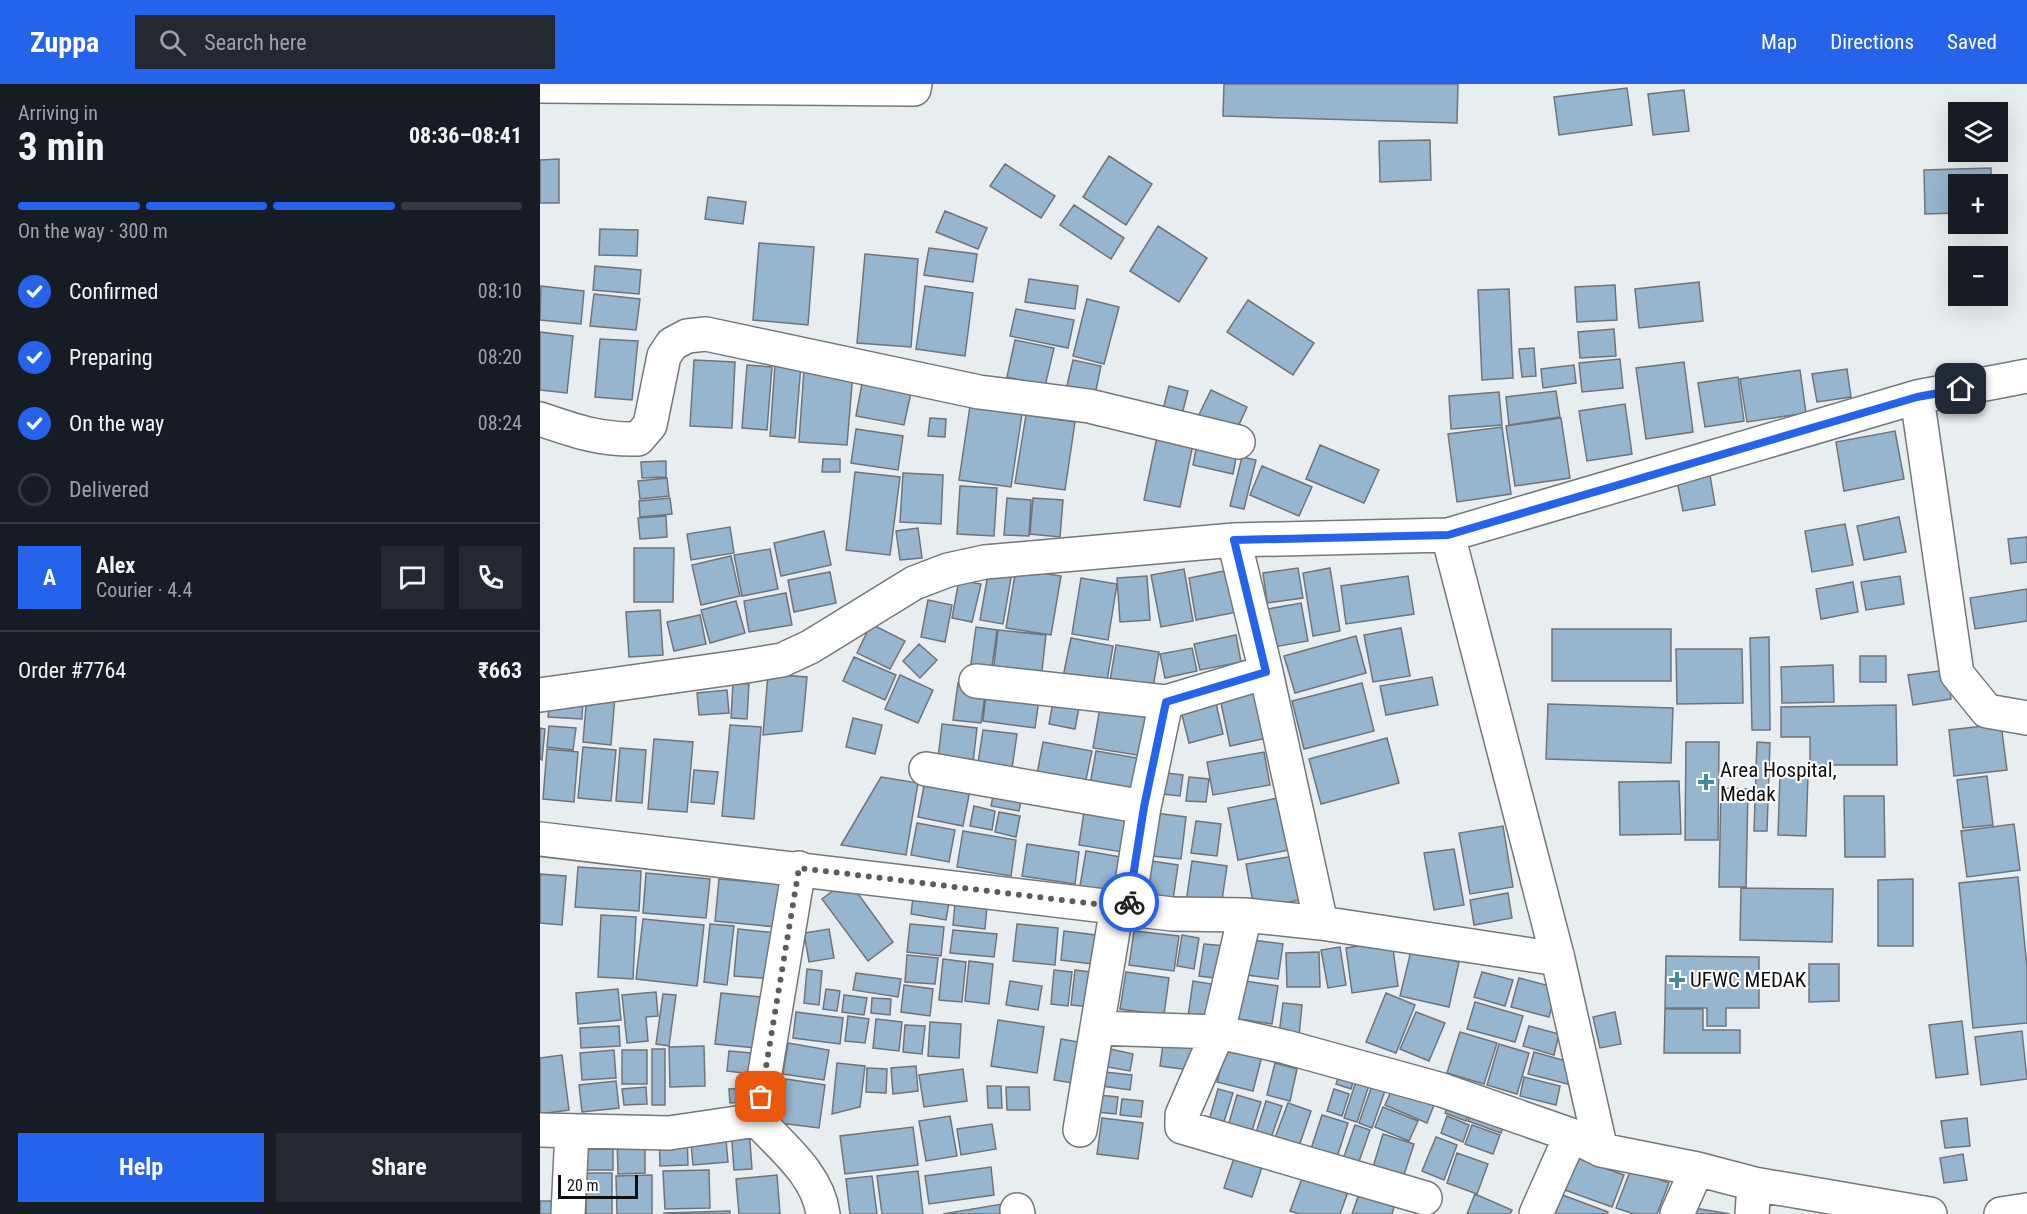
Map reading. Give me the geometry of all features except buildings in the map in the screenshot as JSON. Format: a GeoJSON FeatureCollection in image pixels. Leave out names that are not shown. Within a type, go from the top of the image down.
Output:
{"type":"FeatureCollection","features":[{"type":"Feature","properties":{"kind":"street"},"geometry":{"type":"LineString","coordinates":[[540,86],[914,89],[915,84]]}},
{"type":"Feature","properties":{"kind":"street"},"geometry":{"type":"LineString","coordinates":[[540,419],[593,436],[616,440],[638,439],[650,425],[664,356],[672,344],[687,336],[706,334],[979,392],[1089,406],[1238,442]]}},
{"type":"Feature","properties":{"kind":"street"},"geometry":{"type":"LineString","coordinates":[[540,695],[782,660],[810,646],[914,583],[948,570],[985,562],[1234,540],[1448,535],[1917,397],[2027,376]]}},
{"type":"Feature","properties":{"kind":"street"},"geometry":{"type":"LineString","coordinates":[[1917,397],[1957,674],[1987,711],[2027,718]]}},
{"type":"Feature","properties":{"kind":"street"},"geometry":{"type":"LineString","coordinates":[[1448,535],[1558,959],[1601,1150]]}},
{"type":"Feature","properties":{"kind":"street"},"geometry":{"type":"LineString","coordinates":[[1234,540],[1266,672],[1321,922]]}},
{"type":"Feature","properties":{"kind":"street"},"geometry":{"type":"LineString","coordinates":[[976,681],[1166,702],[1266,672]]}},
{"type":"Feature","properties":{"kind":"street"},"geometry":{"type":"LineString","coordinates":[[1080,1130],[1097,1028],[1166,702]]}},
{"type":"Feature","properties":{"kind":"street"},"geometry":{"type":"LineString","coordinates":[[926,769],[1144,807]]}},
{"type":"Feature","properties":{"kind":"street"},"geometry":{"type":"LineString","coordinates":[[540,839],[1172,914],[1245,915],[1321,922],[1558,959]]}},
{"type":"Feature","properties":{"kind":"street"},"geometry":{"type":"LineString","coordinates":[[758,1120],[799,868]]}},
{"type":"Feature","properties":{"kind":"street"},"geometry":{"type":"LineString","coordinates":[[1245,915],[1218,1032],[1182,1115],[1182,1127],[1425,1198]]}},
{"type":"Feature","properties":{"kind":"street"},"geometry":{"type":"LineString","coordinates":[[1097,1028],[1218,1032],[1286,1047],[1442,1090],[1571,1135],[1601,1150],[1697,1169],[1753,1199],[1930,1214]]}},
{"type":"Feature","properties":{"kind":"street"},"geometry":{"type":"LineString","coordinates":[[568,1214],[556,1130],[669,1133],[758,1120]]}},
{"type":"Feature","properties":{"kind":"street"},"geometry":{"type":"LineString","coordinates":[[758,1120],[807,1173],[822,1206],[823,1214]]}},
{"type":"Feature","properties":{"kind":"street"},"geometry":{"type":"LineString","coordinates":[[1536,1214],[1571,1135]]}},
{"type":"Feature","properties":{"kind":"street"},"geometry":{"type":"LineString","coordinates":[[1677,1214],[1697,1169]]}},
{"type":"Feature","properties":{"kind":"street"},"geometry":{"type":"LineString","coordinates":[[2001,1214],[2027,1210]]}},
{"type":"Feature","properties":{"kind":"way so far"},"geometry":{"type":"LineString","coordinates":[[761,1097],[799,868],[1118,907],[1128,908],[1129,902]]}},
{"type":"Feature","properties":{"kind":"place","name":"Area Hospital, Medak"},"geometry":{"type":"Point","coordinates":[1706,782]}},
{"type":"Feature","properties":{"kind":"place","name":"UFWC MEDAK"},"geometry":{"type":"Point","coordinates":[1677,980]}},
{"type":"Feature","properties":{"kind":"route"},"geometry":{"type":"LineString","coordinates":[[1129,902],[1144,807],[1166,702],[1266,672],[1234,540],[1448,535],[1917,397],[1961,389]]}}]}
